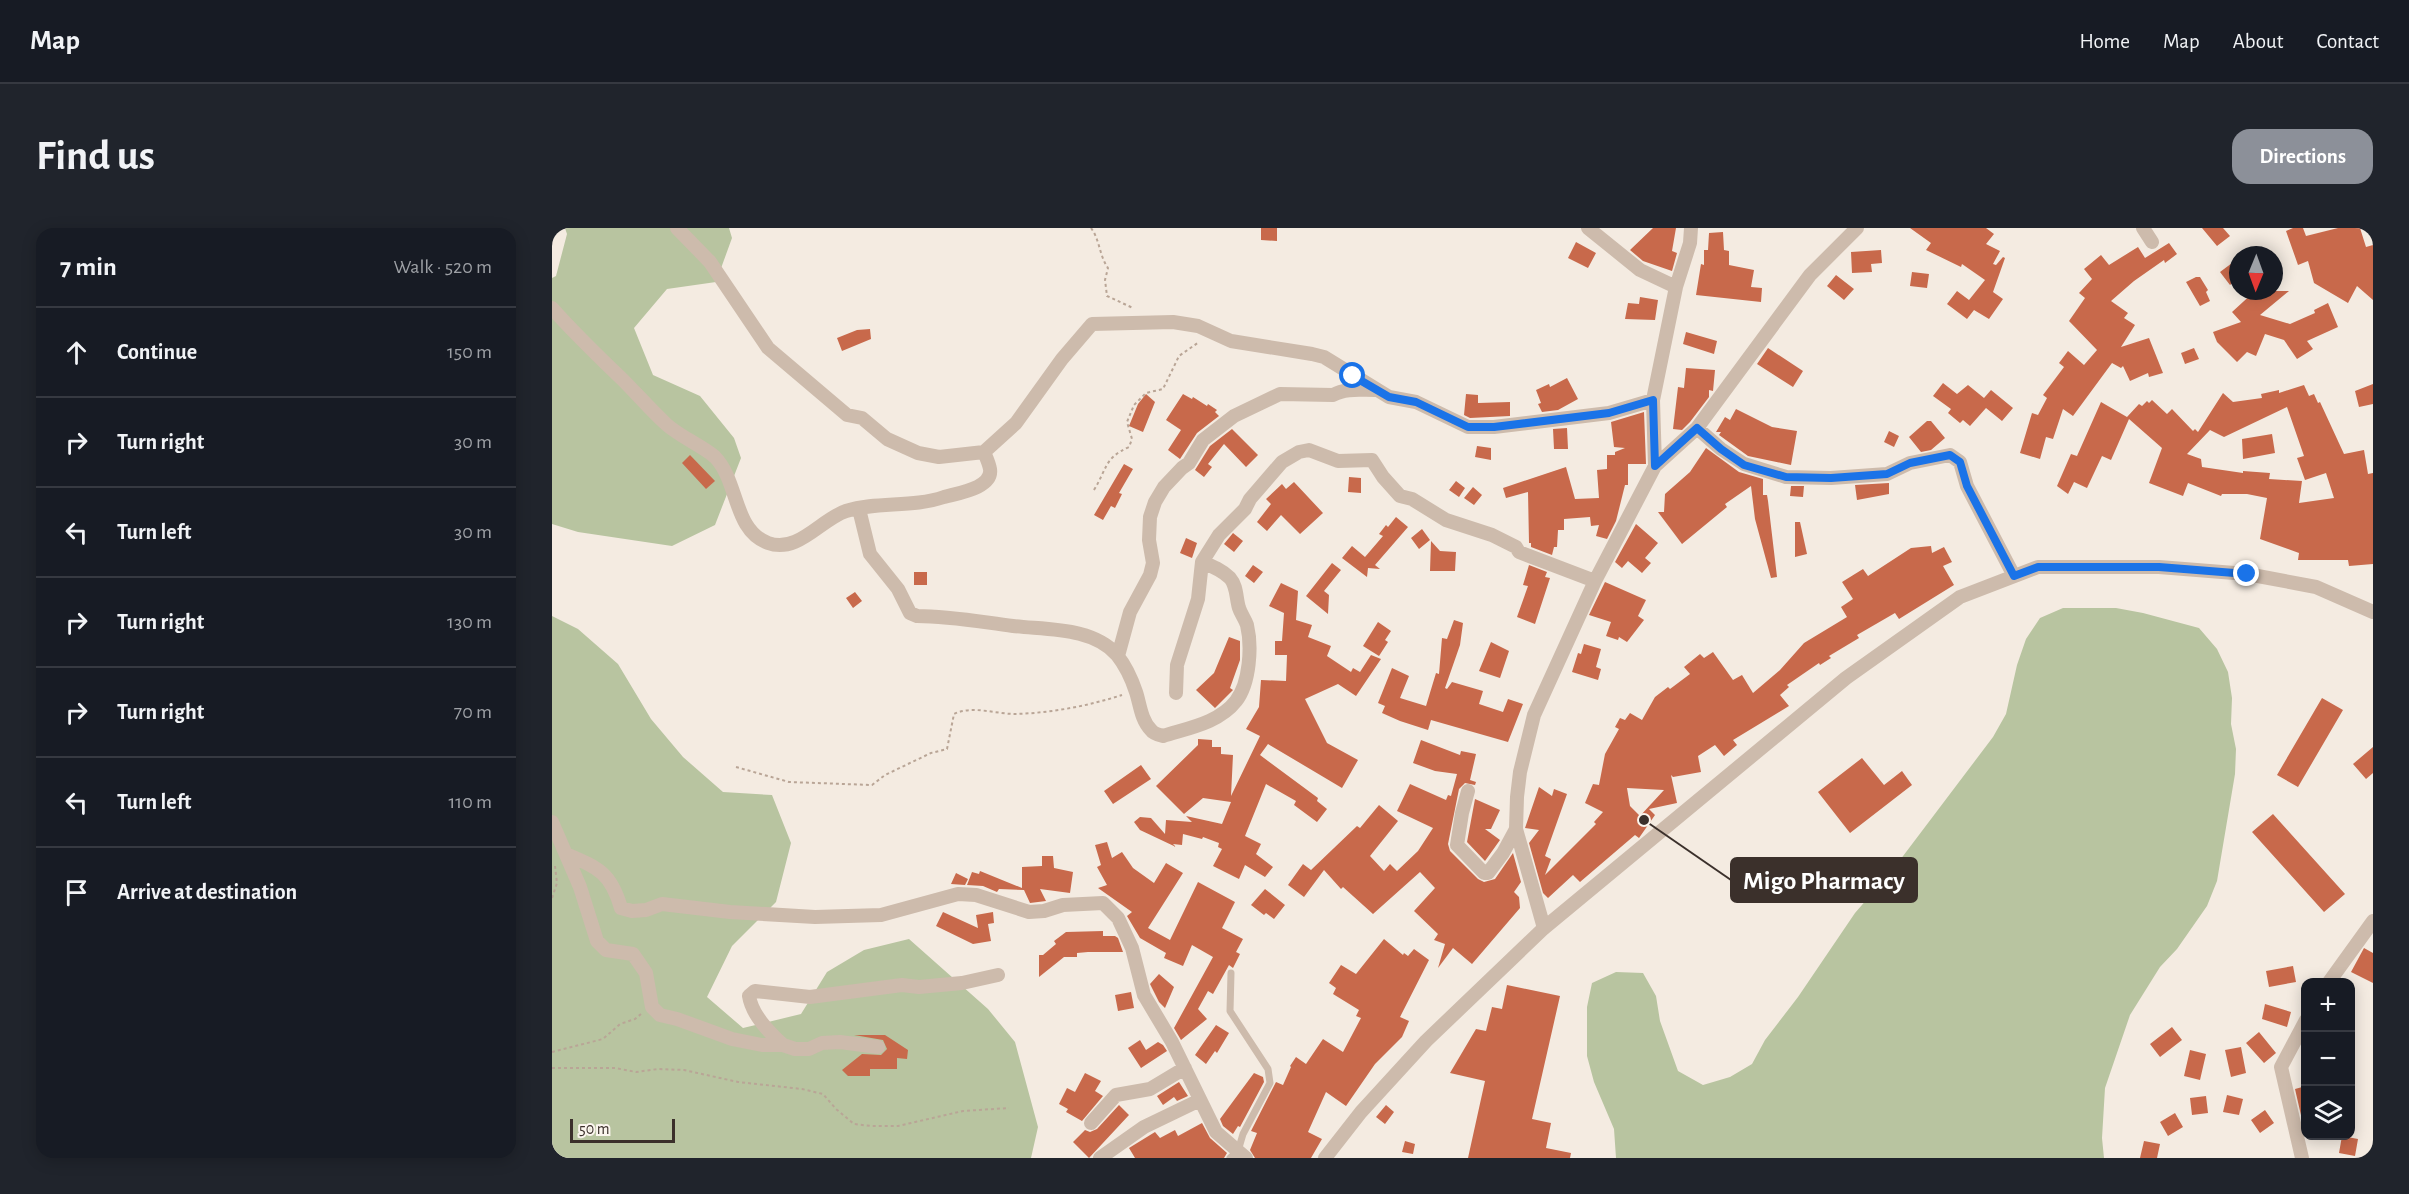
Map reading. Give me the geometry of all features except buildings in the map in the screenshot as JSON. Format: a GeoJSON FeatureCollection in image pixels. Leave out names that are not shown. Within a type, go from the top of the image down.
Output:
{"type":"FeatureCollection","features":[{"type":"Feature","properties":{"kind":"street"},"geometry":{"type":"LineString","coordinates":[[676,228],[710,262],[768,348],[848,415],[862,418],[887,439],[918,453],[939,457],[984,452],[1016,423],[1074,344],[1092,324],[1173,322],[1190,325],[1231,341],[1324,357],[1389,397],[1416,402],[1468,427],[1494,427],[1609,413],[1653,400]]}},
{"type":"Feature","properties":{"kind":"street"},"geometry":{"type":"LineString","coordinates":[[1588,228],[1640,270],[1676,287]]}},
{"type":"Feature","properties":{"kind":"street"},"geometry":{"type":"LineString","coordinates":[[1655,466],[1653,400],[1676,287],[1690,243],[1691,228]]}},
{"type":"Feature","properties":{"kind":"street"},"geometry":{"type":"LineString","coordinates":[[1544,928],[1516,829],[1518,788],[1533,715],[1595,581],[1655,466],[1697,428],[1810,275],[1857,228]]}},
{"type":"Feature","properties":{"kind":"street"},"geometry":{"type":"LineString","coordinates":[[2143,228],[2152,242]]}},
{"type":"Feature","properties":{"kind":"street"},"geometry":{"type":"LineString","coordinates":[[552,308],[667,425],[714,456],[730,477],[742,518],[756,536],[770,544],[789,543],[810,534],[835,516],[859,509],[940,499],[983,484],[990,477],[990,469],[984,452]]}},
{"type":"Feature","properties":{"kind":"street"},"geometry":{"type":"LineString","coordinates":[[1118,656],[1130,612],[1150,575],[1153,563],[1149,540],[1150,517],[1155,502],[1164,487],[1189,463],[1203,440],[1234,416],[1280,394],[1333,395],[1339,391],[1376,390]]}},
{"type":"Feature","properties":{"kind":"street"},"geometry":{"type":"LineString","coordinates":[[1697,428],[1744,465],[1786,477],[1831,478],[1887,474],[1910,463],[1950,455],[1960,462],[1967,486],[2014,576]]}},
{"type":"Feature","properties":{"kind":"street"},"geometry":{"type":"LineString","coordinates":[[1176,693],[1177,664],[1198,599],[1202,562],[1219,535],[1245,509],[1250,499],[1282,462],[1299,452],[1309,450],[1338,461],[1372,460],[1400,496],[1419,502],[1446,520],[1492,535],[1516,547],[1519,552],[1595,581]]}},
{"type":"Feature","properties":{"kind":"street"},"geometry":{"type":"LineString","coordinates":[[859,509],[870,554],[898,589],[910,613],[917,616],[974,619],[1077,634],[1106,644],[1118,656],[1136,690],[1142,715],[1151,731],[1163,736],[1221,716],[1236,701],[1242,690],[1251,650],[1246,623],[1231,579],[1222,571],[1202,562]]}},
{"type":"Feature","properties":{"kind":"street"},"geometry":{"type":"LineString","coordinates":[[1326,1158],[1361,1112],[1426,1041],[1544,928],[1846,678],[1960,597],[2038,567],[2159,567],[2247,574],[2316,587],[2373,612]]}},
{"type":"Feature","properties":{"kind":"street"},"geometry":{"type":"LineString","coordinates":[[1468,791],[1457,845],[1484,873],[1488,873],[1503,853],[1516,829]]}},
{"type":"Feature","properties":{"kind":"street"},"geometry":{"type":"LineString","coordinates":[[552,822],[580,887],[597,940],[606,950],[633,954],[646,973],[652,1007],[660,1015],[732,1039],[762,1045],[809,1049],[822,1043],[840,1042],[878,1047]]}},
{"type":"Feature","properties":{"kind":"street"},"geometry":{"type":"LineString","coordinates":[[566,854],[604,872],[612,882],[621,908],[632,911],[646,910],[662,904],[730,912],[814,917],[881,915],[958,894],[976,896],[1029,912],[1044,911],[1064,905],[1103,903],[1118,918],[1132,948],[1144,995],[1185,1068],[1215,1132],[1238,1156]]}},
{"type":"Feature","properties":{"kind":"street"},"geometry":{"type":"LineString","coordinates":[[2332,978],[2371,930]]}},
{"type":"Feature","properties":{"kind":"street"},"geometry":{"type":"LineString","coordinates":[[783,1045],[771,1033],[750,1004],[750,996],[755,991],[810,997],[902,985],[919,987],[962,983],[998,975]]}},
{"type":"Feature","properties":{"kind":"street"},"geometry":{"type":"LineString","coordinates":[[2301,1029],[2281,1067],[2302,1158]]}},
{"type":"Feature","properties":{"kind":"street"},"geometry":{"type":"LineString","coordinates":[[1091,1123],[1116,1095],[1150,1089],[1185,1068]]}},
{"type":"Feature","properties":{"kind":"street"},"geometry":{"type":"LineString","coordinates":[[1100,1158],[1144,1127],[1200,1100]]}},
{"type":"Feature","properties":{"kind":"lane"},"geometry":{"type":"LineString","coordinates":[[1231,973],[1230,1011],[1268,1069],[1270,1083],[1243,1134],[1238,1156]]}},
{"type":"Feature","properties":{"kind":"path"},"geometry":{"type":"LineString","coordinates":[[1091,228],[1097,236],[1104,262],[1108,268],[1105,280],[1107,296],[1124,302],[1136,310],[1145,322]]}},
{"type":"Feature","properties":{"kind":"path"},"geometry":{"type":"LineString","coordinates":[[1094,490],[1108,460],[1129,447],[1132,439],[1127,422],[1134,405],[1146,393],[1162,389],[1179,356],[1197,342],[1209,342]]}},
{"type":"Feature","properties":{"kind":"path"},"geometry":{"type":"LineString","coordinates":[[736,767],[789,782],[872,785],[885,775],[931,753],[947,749],[954,714],[963,710],[1014,714],[1093,705],[1136,690]]}},
{"type":"Feature","properties":{"kind":"path"},"geometry":{"type":"LineString","coordinates":[[552,1053],[603,1039],[620,1024],[635,1019],[652,1007]]}},
{"type":"Feature","properties":{"kind":"path"},"geometry":{"type":"LineString","coordinates":[[552,1068],[605,1068],[636,1072],[658,1069],[684,1070],[738,1082],[802,1089],[823,1095],[854,1124],[871,1126],[898,1126],[963,1111],[1010,1108]]}},
{"type":"Feature","properties":{"kind":"green space"},"geometry":{"type":"Polygon","coordinates":[[[565,228],[729,228],[732,238],[716,282],[667,289],[634,328],[653,375],[700,396],[734,438],[741,458],[715,525],[672,546],[578,532],[552,524],[552,278],[556,276],[567,234],[565,228]]]}},
{"type":"Feature","properties":{"kind":"green space"},"geometry":{"type":"Polygon","coordinates":[[[2063,608],[2116,608],[2199,628],[2217,649],[2228,672],[2232,698],[2231,724],[2236,749],[2235,774],[2217,881],[2207,906],[2177,949],[2160,967],[2130,1015],[2105,1088],[2102,1138],[2104,1158],[1616,1158],[1614,1129],[1594,1082],[1587,1056],[1587,1007],[1592,983],[1616,972],[1643,973],[1656,996],[1660,1021],[1678,1071],[1703,1085],[1730,1077],[1752,1064],[1765,1040],[1798,997],[1855,913],[1894,868],[1993,737],[2006,714],[2017,665],[2026,639],[2040,618],[2063,608]]]}},
{"type":"Feature","properties":{"kind":"green space"},"geometry":{"type":"Polygon","coordinates":[[[552,616],[578,629],[618,664],[651,719],[683,757],[723,792],[772,795],[791,843],[776,902],[732,946],[707,997],[743,1028],[801,1014],[827,972],[864,950],[909,939],[988,1009],[1015,1042],[1038,1127],[1031,1158],[552,1158],[552,616]]]}},
{"type":"Feature","properties":{"kind":"place","name":"Migo Pharmacy"},"geometry":{"type":"Point","coordinates":[1644,820]}},
{"type":"Feature","properties":{"kind":"route"},"geometry":{"type":"LineString","coordinates":[[1353,376],[1389,397],[1416,402],[1468,427],[1494,427],[1609,413],[1653,400],[1655,466],[1697,428],[1744,465],[1786,477],[1831,478],[1887,474],[1910,463],[1935,456],[1950,455],[1960,462],[1967,486],[2014,576],[2038,567],[2159,567],[2247,574]]}}]}
